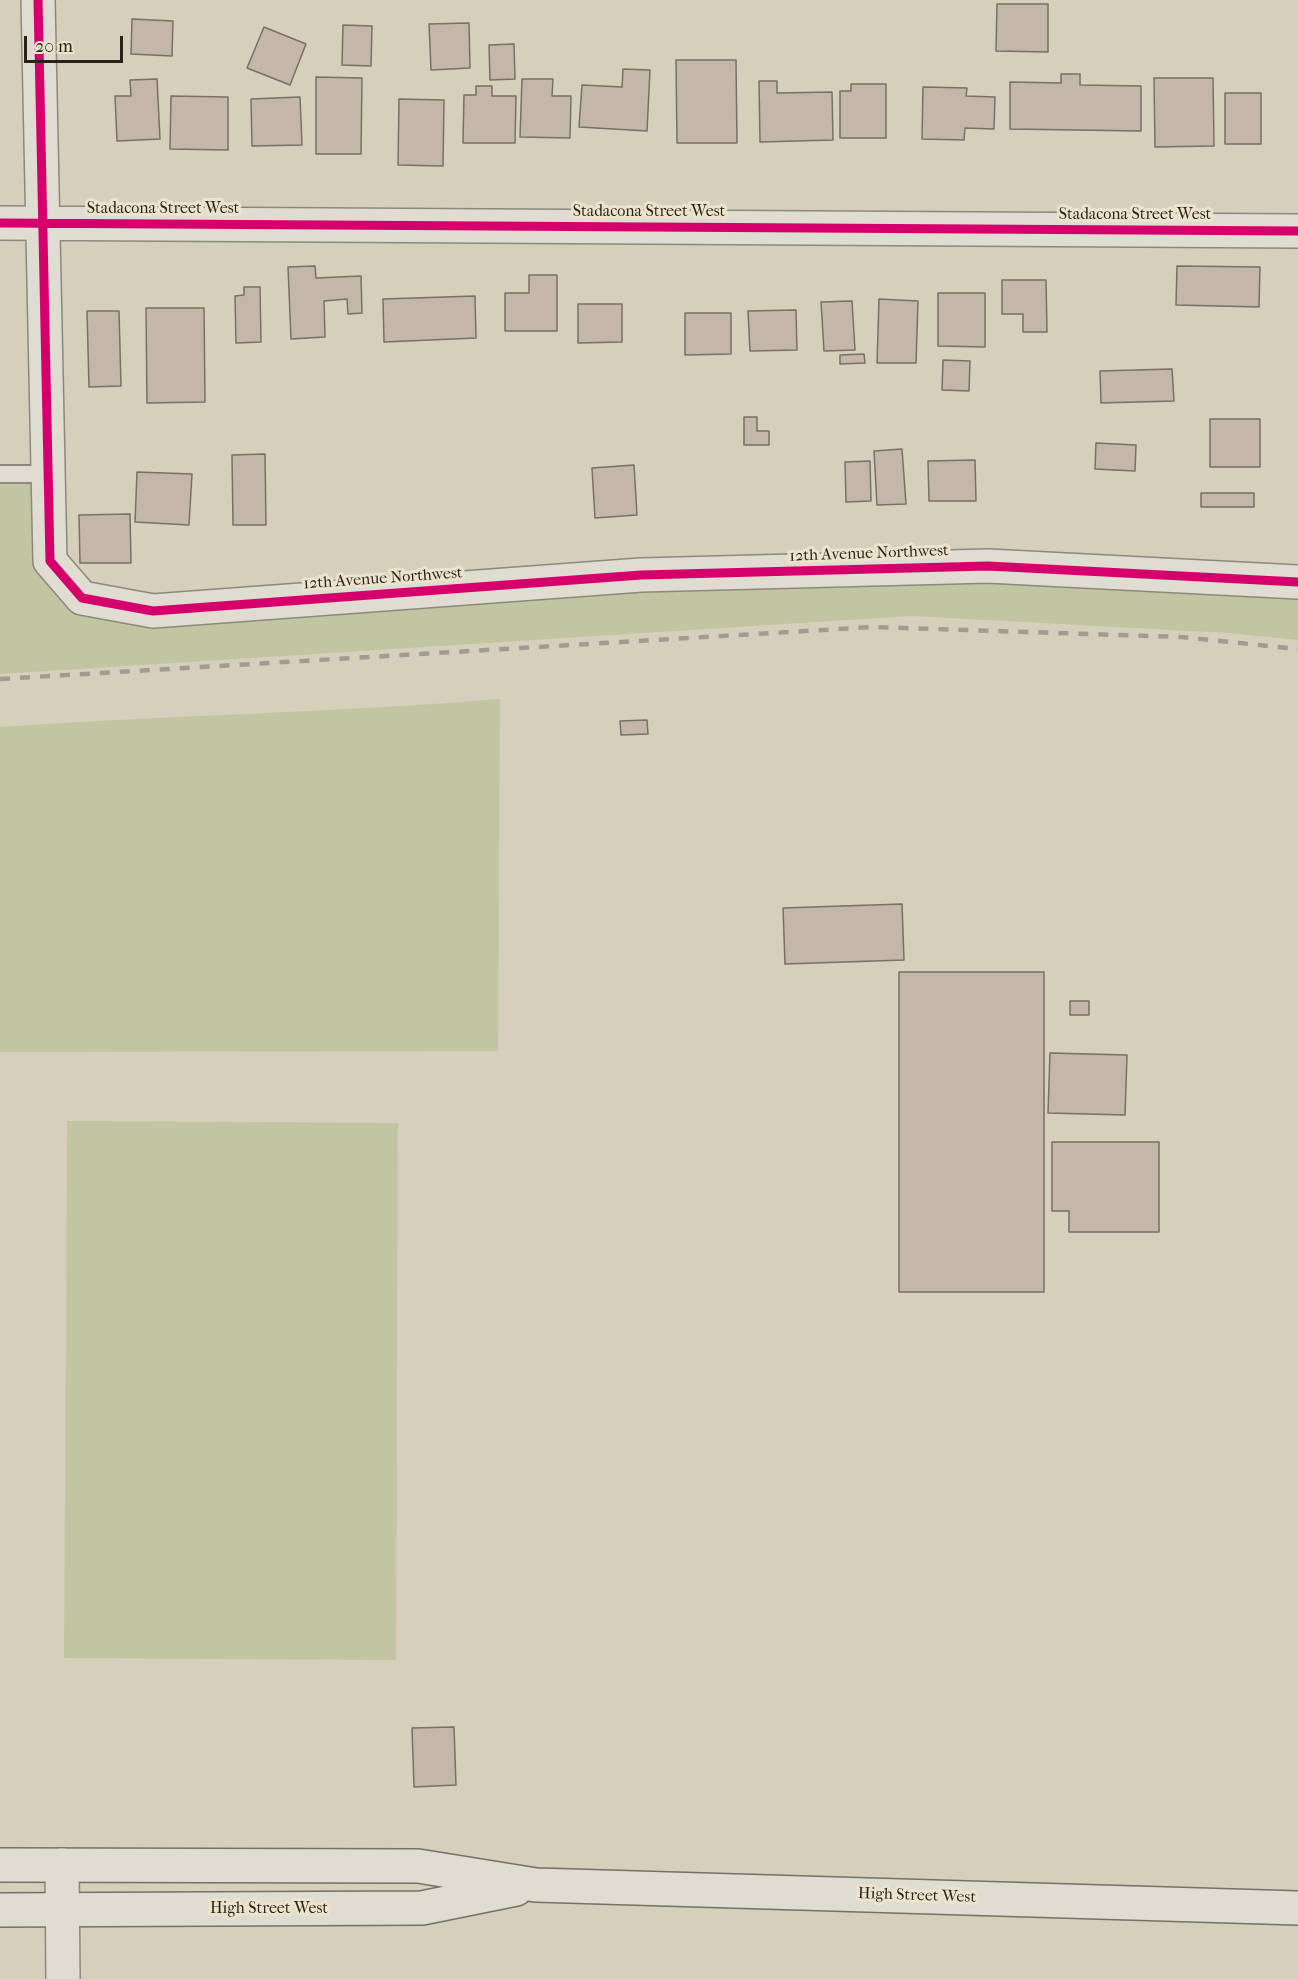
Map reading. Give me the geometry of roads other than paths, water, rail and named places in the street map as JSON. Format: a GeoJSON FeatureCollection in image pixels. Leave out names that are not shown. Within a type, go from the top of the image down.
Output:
{"type":"FeatureCollection","features":[{"type":"Feature","properties":{"kind":"street","name":"12th Avenue Northwest"},"geometry":{"type":"LineString","coordinates":[[38,0],[50,561],[81,598],[153,611],[641,575],[988,566],[1298,582]]}},
{"type":"Feature","properties":{"kind":"street","name":"Stadacona Street West"},"geometry":{"type":"LineString","coordinates":[[0,223],[1298,231]]}},
{"type":"Feature","properties":{"kind":"street","name":"High Street West"},"geometry":{"type":"LineString","coordinates":[[0,1865],[418,1866],[536,1885],[1298,1908]]}},
{"type":"Feature","properties":{"kind":"street"},"geometry":{"type":"LineString","coordinates":[[62,1865],[63,1979]]}},
{"type":"Feature","properties":{"kind":"street","name":"High Street West"},"geometry":{"type":"LineString","coordinates":[[0,1910],[422,1908],[536,1885]]}},
{"type":"Feature","properties":{"kind":"lane"},"geometry":{"type":"LineString","coordinates":[[0,474],[48,474]]}},
{"type":"Feature","properties":{"kind":"railway"},"geometry":{"type":"LineString","coordinates":[[0,679],[873,627],[1181,637],[1298,649]]}}]}
